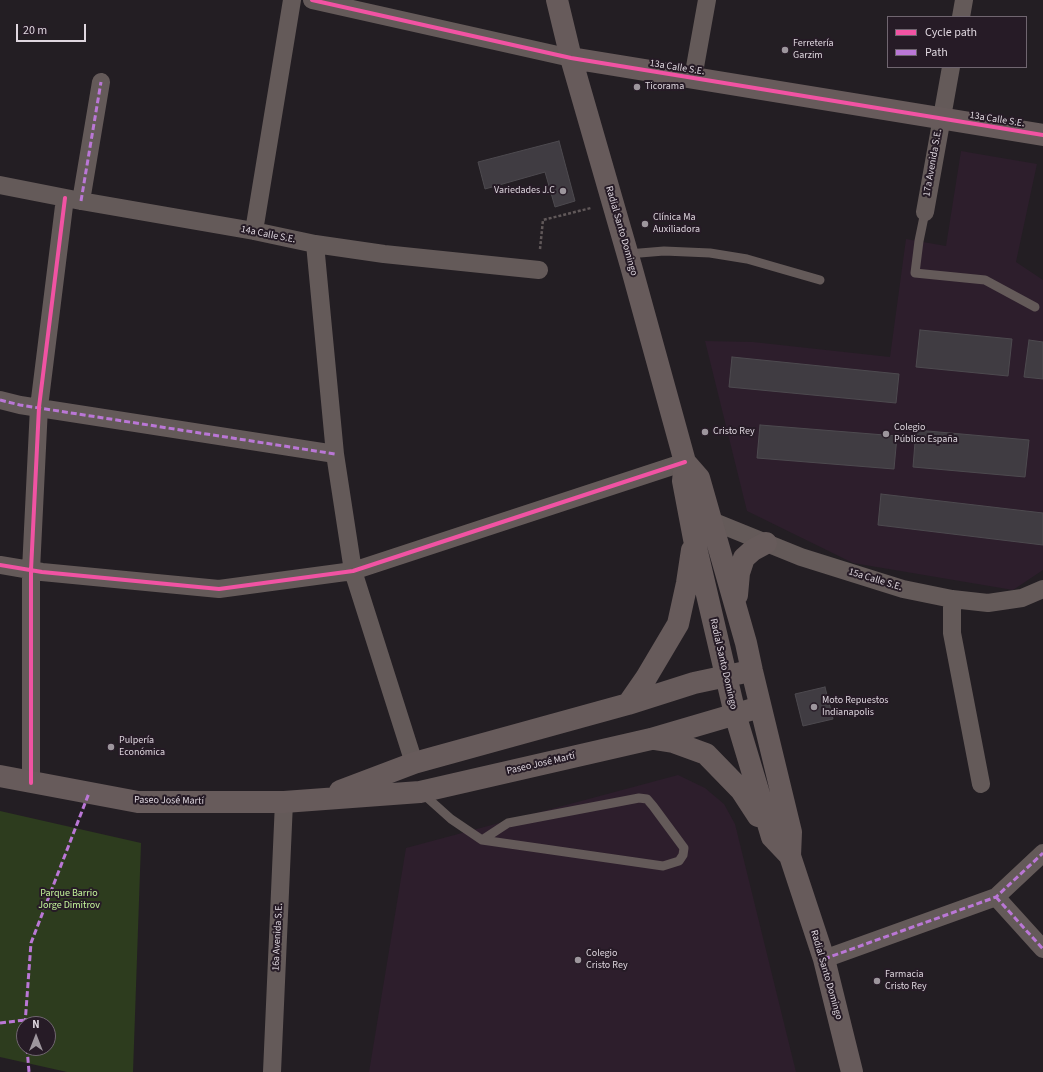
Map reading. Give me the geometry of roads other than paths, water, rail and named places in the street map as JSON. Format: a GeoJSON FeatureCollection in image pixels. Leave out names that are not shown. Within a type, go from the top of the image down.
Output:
{"type":"FeatureCollection","features":[{"type":"Feature","properties":{"kind":"main road","name":"Radial Santo Domingo"},"geometry":{"type":"LineString","coordinates":[[557,0],[571,58],[628,254],[685,462],[683,481],[694,539],[735,714],[772,837],[790,856]]}},
{"type":"Feature","properties":{"kind":"main road","name":"13a Calle S.E."},"geometry":{"type":"LineString","coordinates":[[571,58],[1043,135]]}},
{"type":"Feature","properties":{"kind":"main road","name":"Radial Santo Domingo"},"geometry":{"type":"LineString","coordinates":[[685,462],[700,478],[736,606],[791,832],[790,856],[824,958],[852,1072]]}},
{"type":"Feature","properties":{"kind":"main road"},"geometry":{"type":"LineString","coordinates":[[628,704],[646,678],[678,624],[687,583],[694,539]]}},
{"type":"Feature","properties":{"kind":"main road"},"geometry":{"type":"LineString","coordinates":[[736,606],[739,572],[744,558],[753,550],[766,543]]}},
{"type":"Feature","properties":{"kind":"main road","name":"Paseo José Martí"},"geometry":{"type":"LineString","coordinates":[[317,800],[414,763],[628,704],[694,683],[752,671]]}},
{"type":"Feature","properties":{"kind":"main road","name":"Paseo José Martí"},"geometry":{"type":"LineString","coordinates":[[0,776],[138,802],[284,802],[420,792],[651,739],[760,707]]}},
{"type":"Feature","properties":{"kind":"main road"},"geometry":{"type":"LineString","coordinates":[[651,739],[673,742],[706,754],[741,790],[772,837]]}},
{"type":"Feature","properties":{"kind":"street"},"geometry":{"type":"LineString","coordinates":[[254,231],[292,0]]}},
{"type":"Feature","properties":{"kind":"street","name":"13a Calle S.E."},"geometry":{"type":"LineString","coordinates":[[312,0],[571,58]]}},
{"type":"Feature","properties":{"kind":"street"},"geometry":{"type":"LineString","coordinates":[[693,78],[707,0]]}},
{"type":"Feature","properties":{"kind":"street"},"geometry":{"type":"LineString","coordinates":[[961,16],[964,0]]}},
{"type":"Feature","properties":{"kind":"street","name":"17a Avenida S.E."},"geometry":{"type":"LineString","coordinates":[[925,212],[951,68]]}},
{"type":"Feature","properties":{"kind":"street"},"geometry":{"type":"LineString","coordinates":[[31,783],[32,570],[39,407],[73,200],[101,82]]}},
{"type":"Feature","properties":{"kind":"street","name":"14a Calle S.E."},"geometry":{"type":"LineString","coordinates":[[0,185],[73,200],[254,231],[315,244],[384,254],[538,270]]}},
{"type":"Feature","properties":{"kind":"street"},"geometry":{"type":"LineString","coordinates":[[315,244],[335,454],[353,571],[414,763]]}},
{"type":"Feature","properties":{"kind":"street"},"geometry":{"type":"LineString","coordinates":[[0,400],[335,454]]}},
{"type":"Feature","properties":{"kind":"street"},"geometry":{"type":"LineString","coordinates":[[0,565],[32,570],[219,589],[353,571],[685,462]]}},
{"type":"Feature","properties":{"kind":"street","name":"15a Calle S.E."},"geometry":{"type":"LineString","coordinates":[[712,521],[801,557],[903,589],[952,599],[988,602],[1022,598],[1043,589]]}},
{"type":"Feature","properties":{"kind":"street"},"geometry":{"type":"LineString","coordinates":[[952,599],[952,633],[981,784]]}},
{"type":"Feature","properties":{"kind":"street","name":"16a Avenida S.E."},"geometry":{"type":"LineString","coordinates":[[272,1072],[284,802]]}},
{"type":"Feature","properties":{"kind":"street"},"geometry":{"type":"LineString","coordinates":[[824,958],[996,897],[1043,853]]}},
{"type":"Feature","properties":{"kind":"street"},"geometry":{"type":"LineString","coordinates":[[996,897],[1043,949]]}},
{"type":"Feature","properties":{"kind":"lane"},"geometry":{"type":"LineString","coordinates":[[925,212],[919,241],[915,273],[985,280],[1035,307]]}},
{"type":"Feature","properties":{"kind":"lane"},"geometry":{"type":"LineString","coordinates":[[628,254],[664,251],[710,253],[747,259],[820,280]]}},
{"type":"Feature","properties":{"kind":"lane"},"geometry":{"type":"LineString","coordinates":[[420,792],[451,819],[482,840],[663,866],[679,861],[683,854],[684,848],[647,799],[639,798],[508,823],[482,840]]}},
{"type":"Feature","properties":{"kind":"place","name":"Ferretería Garzim"},"geometry":{"type":"Point","coordinates":[785,50]}},
{"type":"Feature","properties":{"kind":"place","name":"Ticorama"},"geometry":{"type":"Point","coordinates":[637,87]}},
{"type":"Feature","properties":{"kind":"place","name":"Variedades J.C"},"geometry":{"type":"Point","coordinates":[563,191]}},
{"type":"Feature","properties":{"kind":"place","name":"Clínica Ma Auxiliadora"},"geometry":{"type":"Point","coordinates":[645,224]}},
{"type":"Feature","properties":{"kind":"place","name":"Cristo Rey"},"geometry":{"type":"Point","coordinates":[705,432]}},
{"type":"Feature","properties":{"kind":"place","name":"Colegio Público España"},"geometry":{"type":"Point","coordinates":[886,434]}},
{"type":"Feature","properties":{"kind":"place","name":"Moto Repuestos Indianapolis"},"geometry":{"type":"Point","coordinates":[814,707]}},
{"type":"Feature","properties":{"kind":"place","name":"Pulpería Económica"},"geometry":{"type":"Point","coordinates":[111,747]}},
{"type":"Feature","properties":{"kind":"place","name":"Colegio Cristo Rey"},"geometry":{"type":"Point","coordinates":[578,960]}},
{"type":"Feature","properties":{"kind":"place","name":"Farmacia Cristo Rey"},"geometry":{"type":"Point","coordinates":[877,981]}},
{"type":"Feature","properties":{"kind":"park label","name":"Parque Barrio Jorge Dimitrov"},"geometry":{"type":"Point","coordinates":[69,900]}}]}
